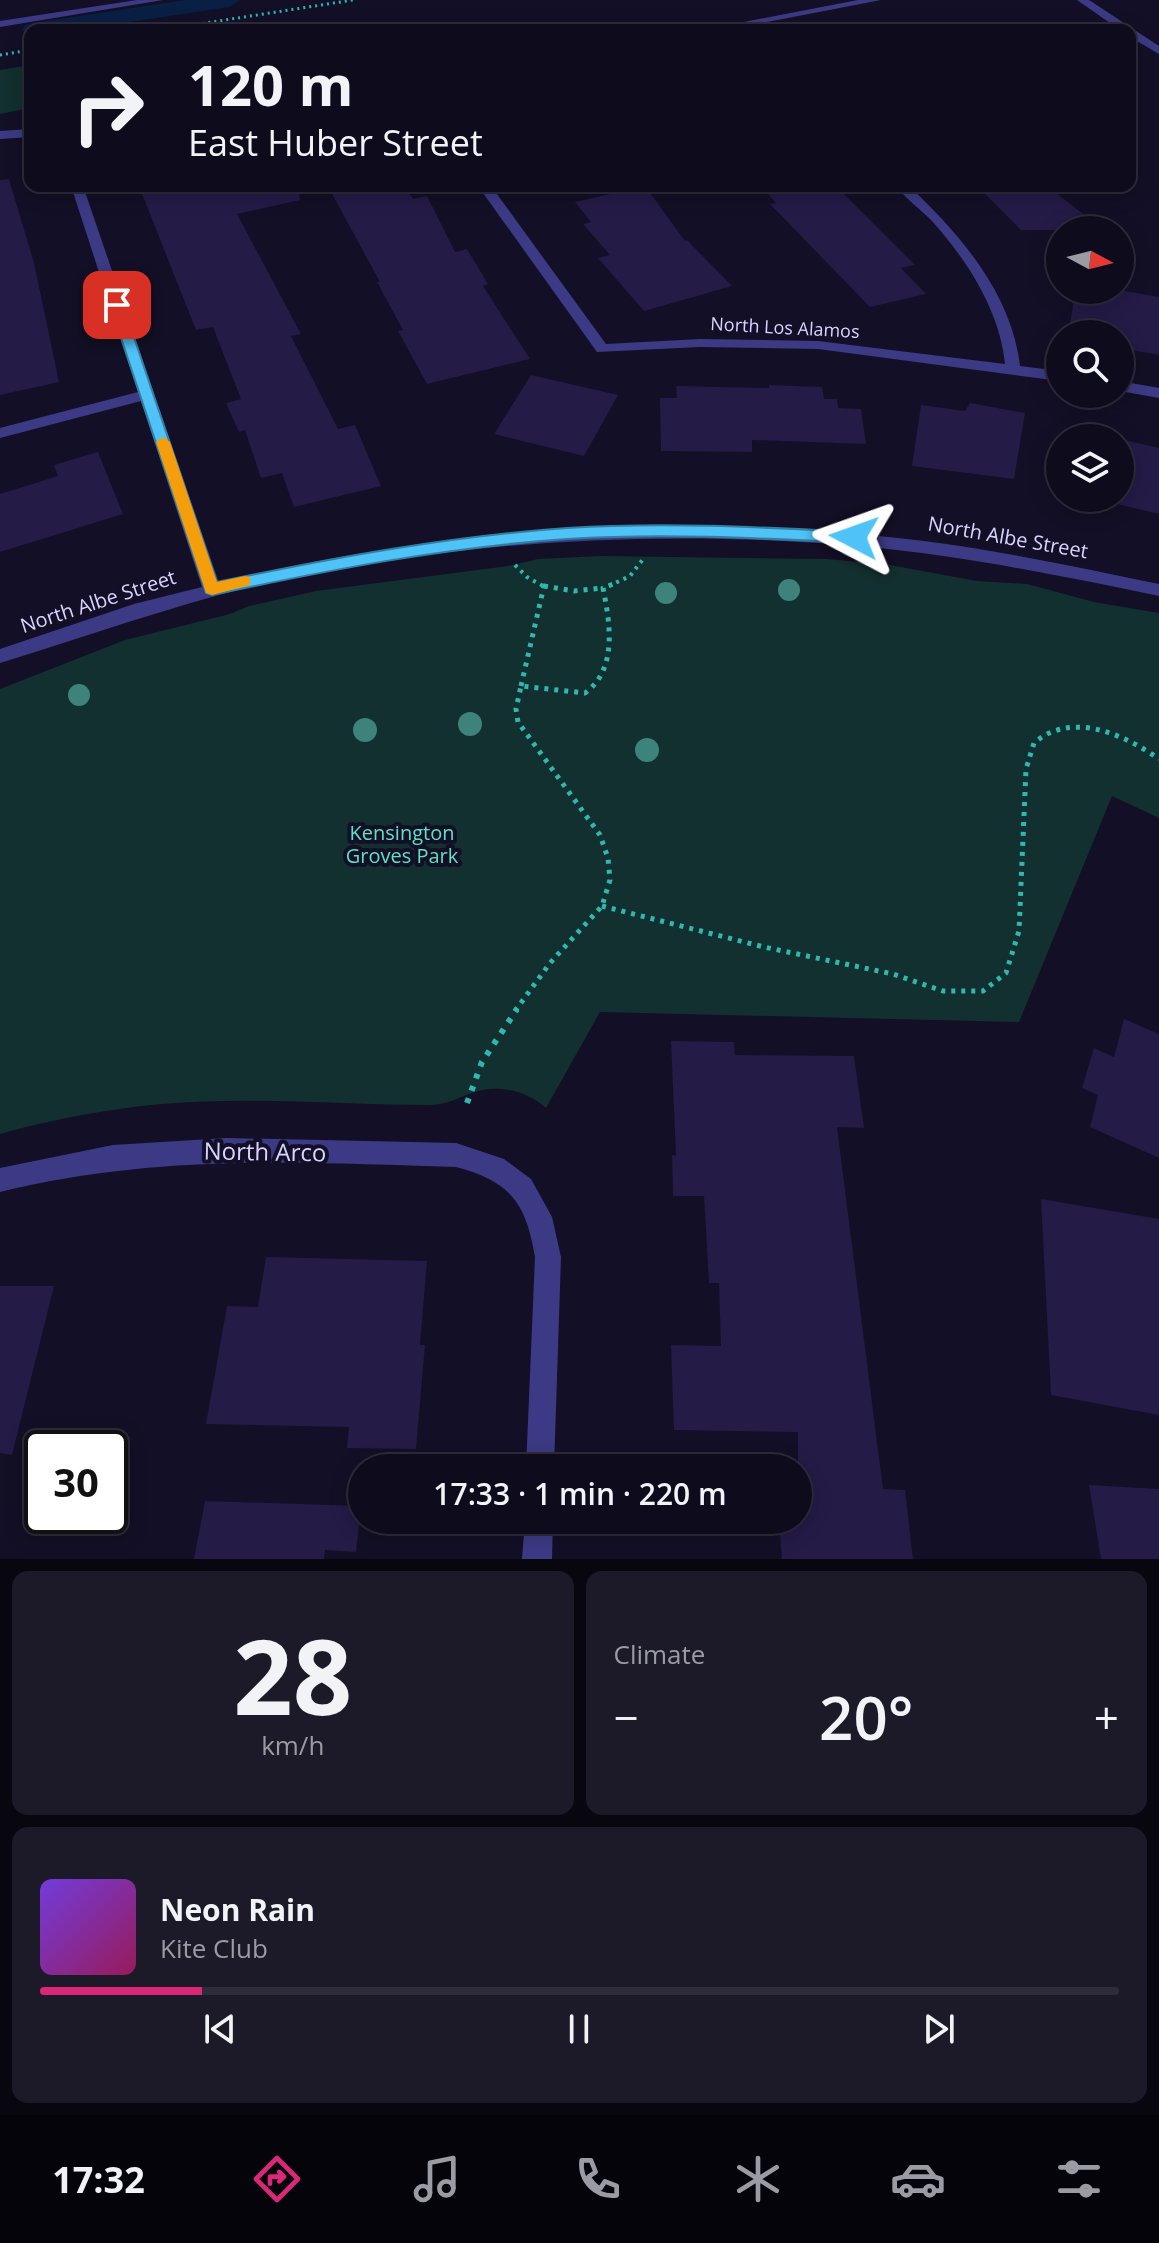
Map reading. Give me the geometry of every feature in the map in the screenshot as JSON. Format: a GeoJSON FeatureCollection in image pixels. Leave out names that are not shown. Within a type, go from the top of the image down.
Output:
{"type":"FeatureCollection","features":[{"type":"Feature","properties":{"kind":"street"},"geometry":{"type":"LineString","coordinates":[[0,24],[158,0]]}},
{"type":"Feature","properties":{"kind":"street"},"geometry":{"type":"LineString","coordinates":[[753,24],[876,0]]}},
{"type":"Feature","properties":{"kind":"street"},"geometry":{"type":"LineString","coordinates":[[1082,0],[1118,24]]}},
{"type":"Feature","properties":{"kind":"street"},"geometry":{"type":"LineString","coordinates":[[1136,36],[1159,51]]}},
{"type":"Feature","properties":{"kind":"street"},"geometry":{"type":"LineString","coordinates":[[0,135],[24,133]]}},
{"type":"Feature","properties":{"kind":"street"},"geometry":{"type":"LineString","coordinates":[[79,192],[212,589]]}},
{"type":"Feature","properties":{"kind":"street","name":"North Los Alamos"},"geometry":{"type":"LineString","coordinates":[[488,192],[602,349],[700,343],[818,345],[1046,374]]}},
{"type":"Feature","properties":{"kind":"street"},"geometry":{"type":"LineString","coordinates":[[908,192],[941,223],[976,271],[1010,341],[1013,368]]}},
{"type":"Feature","properties":{"kind":"street"},"geometry":{"type":"LineString","coordinates":[[1134,389],[1159,393]]}},
{"type":"Feature","properties":{"kind":"street"},"geometry":{"type":"LineString","coordinates":[[0,433],[147,395]]}},
{"type":"Feature","properties":{"kind":"street","name":"North Albe Street"},"geometry":{"type":"LineString","coordinates":[[0,656],[117,616],[212,589],[312,566],[463,544],[602,532],[711,530],[807,534],[942,547],[1062,567],[1159,590]]}},
{"type":"Feature","properties":{"kind":"street","name":"North Arco"},"geometry":{"type":"LineString","coordinates":[[0,1180],[117,1156],[222,1149],[456,1155],[483,1160],[506,1171],[524,1188],[537,1209],[548,1257],[541,1454]]}},
{"type":"Feature","properties":{"kind":"street"},"geometry":{"type":"LineString","coordinates":[[537,1559],[538,1534]]}},
{"type":"Feature","properties":{"kind":"path"},"geometry":{"type":"LineString","coordinates":[[199,24],[353,0]]}},
{"type":"Feature","properties":{"kind":"path"},"geometry":{"type":"LineString","coordinates":[[0,55],[24,51]]}},
{"type":"Feature","properties":{"kind":"path"},"geometry":{"type":"LineString","coordinates":[[513,563],[527,577],[544,586],[574,591],[603,588],[630,576],[645,556]]}},
{"type":"Feature","properties":{"kind":"path"},"geometry":{"type":"LineString","coordinates":[[467,1103],[482,1062],[506,1022],[565,945],[602,906],[610,880],[605,847],[586,814],[518,722],[516,709],[544,586]]}},
{"type":"Feature","properties":{"kind":"path"},"geometry":{"type":"LineString","coordinates":[[521,686],[585,693],[591,690],[602,670],[610,636],[603,588]]}},
{"type":"Feature","properties":{"kind":"path"},"geometry":{"type":"LineString","coordinates":[[602,906],[764,947],[893,974],[943,991],[983,991],[1006,973],[1019,931],[1026,769],[1029,751],[1038,739],[1071,729],[1107,731],[1125,737],[1159,759]]}},
{"type":"Feature","properties":{"kind":"green space"},"geometry":{"type":"Polygon","coordinates":[[[24,66],[24,109],[0,114],[0,70],[24,66]]]}},
{"type":"Feature","properties":{"kind":"green space","name":"Kensington Groves Park"},"geometry":{"type":"Polygon","coordinates":[[[600,556],[827,559],[890,565],[977,581],[1027,584],[1094,602],[1159,613],[1159,818],[1112,796],[1019,1022],[600,1012],[546,1108],[523,1094],[497,1089],[478,1091],[432,1105],[196,1102],[101,1112],[0,1134],[0,689],[125,640],[316,591],[508,566],[538,559],[600,556]]]}},
{"type":"Feature","properties":{"kind":"building"},"geometry":{"type":"Polygon","coordinates":[[[9,179],[34,263],[59,382],[0,395],[0,180],[9,179]]]}},
{"type":"Feature","properties":{"kind":"building"},"geometry":{"type":"Polygon","coordinates":[[[141,192],[299,192],[300,200],[237,214],[301,334],[291,336],[338,429],[355,425],[381,486],[294,507],[282,473],[261,478],[245,430],[239,432],[226,403],[241,399],[213,327],[196,330],[141,192]]]}},
{"type":"Feature","properties":{"kind":"building"},"geometry":{"type":"Polygon","coordinates":[[[409,192],[413,199],[427,196],[455,252],[467,249],[488,284],[483,286],[530,359],[427,384],[398,331],[403,330],[377,282],[380,282],[332,194],[409,192]]]}},
{"type":"Feature","properties":{"kind":"building"},"geometry":{"type":"Polygon","coordinates":[[[619,192],[649,192],[685,241],[732,286],[644,311],[598,258],[610,255],[583,224],[591,222],[575,202],[619,192]]]}},
{"type":"Feature","properties":{"kind":"building"},"geometry":{"type":"Polygon","coordinates":[[[766,192],[842,192],[915,265],[901,268],[926,294],[870,307],[770,204],[776,203],[766,192]]]}},
{"type":"Feature","properties":{"kind":"building"},"geometry":{"type":"Polygon","coordinates":[[[983,192],[1055,192],[1086,216],[1046,216],[1046,230],[1021,230],[983,192]]]}},
{"type":"Feature","properties":{"kind":"building"},"geometry":{"type":"Polygon","coordinates":[[[1134,293],[1159,297],[1159,355],[1134,351],[1134,320],[1071,320],[1073,304],[1134,304],[1134,293]]]}},
{"type":"Feature","properties":{"kind":"building"},"geometry":{"type":"Polygon","coordinates":[[[531,375],[618,395],[584,456],[494,434],[531,375]]]}},
{"type":"Feature","properties":{"kind":"building"},"geometry":{"type":"Polygon","coordinates":[[[769,385],[822,387],[824,399],[837,399],[838,408],[861,409],[866,444],[752,440],[752,452],[661,451],[660,398],[677,398],[676,386],[769,388],[769,385]]]}},
{"type":"Feature","properties":{"kind":"building"},"geometry":{"type":"Polygon","coordinates":[[[970,403],[1025,413],[1014,479],[912,466],[921,405],[965,411],[970,403]]]}},
{"type":"Feature","properties":{"kind":"building"},"geometry":{"type":"Polygon","coordinates":[[[1134,442],[1159,448],[1159,514],[1134,508],[1134,442]]]}},
{"type":"Feature","properties":{"kind":"building"},"geometry":{"type":"Polygon","coordinates":[[[98,452],[123,514],[0,552],[0,494],[58,476],[54,465],[98,452]]]}},
{"type":"Feature","properties":{"kind":"building"},"geometry":{"type":"Polygon","coordinates":[[[1124,1019],[1159,1034],[1159,1158],[1090,1127],[1098,1095],[1082,1088],[1094,1048],[1114,1057],[1124,1019]]]}},
{"type":"Feature","properties":{"kind":"building"},"geometry":{"type":"Polygon","coordinates":[[[671,1041],[734,1042],[735,1055],[854,1056],[864,1128],[837,1127],[883,1489],[905,1490],[913,1559],[782,1559],[780,1534],[812,1534],[812,1454],[798,1454],[798,1432],[674,1430],[671,1345],[721,1346],[719,1283],[709,1283],[704,1196],[673,1196],[672,1155],[676,1156],[671,1041]]]}},
{"type":"Feature","properties":{"kind":"building"},"geometry":{"type":"Polygon","coordinates":[[[1041,1199],[1159,1219],[1159,1415],[1051,1395],[1041,1199]]]}},
{"type":"Feature","properties":{"kind":"building"},"geometry":{"type":"Polygon","coordinates":[[[266,1257],[427,1261],[420,1345],[425,1345],[416,1449],[347,1448],[349,1427],[206,1424],[227,1306],[258,1307],[266,1257]]]}},
{"type":"Feature","properties":{"kind":"building"},"geometry":{"type":"Polygon","coordinates":[[[0,1286],[54,1286],[12,1455],[0,1453],[0,1286]]]}},
{"type":"Feature","properties":{"kind":"building"},"geometry":{"type":"Polygon","coordinates":[[[1089,1485],[1159,1489],[1159,1559],[1101,1559],[1089,1485]]]}},
{"type":"Feature","properties":{"kind":"building"},"geometry":{"type":"Polygon","coordinates":[[[205,1501],[348,1506],[348,1534],[358,1534],[356,1552],[325,1550],[324,1559],[194,1559],[205,1501]]]}},
{"type":"Feature","properties":{"kind":"waterway"},"geometry":{"type":"LineString","coordinates":[[72,24],[229,0]]}},
{"type":"Feature","properties":{"kind":"slow traffic"},"geometry":{"type":"LineString","coordinates":[[163,442],[212,589],[245,581]]}},
{"type":"Feature","properties":{"kind":"route"},"geometry":{"type":"LineString","coordinates":[[117,305],[212,589],[312,566],[515,538],[615,531],[711,530],[854,537]]}}]}
